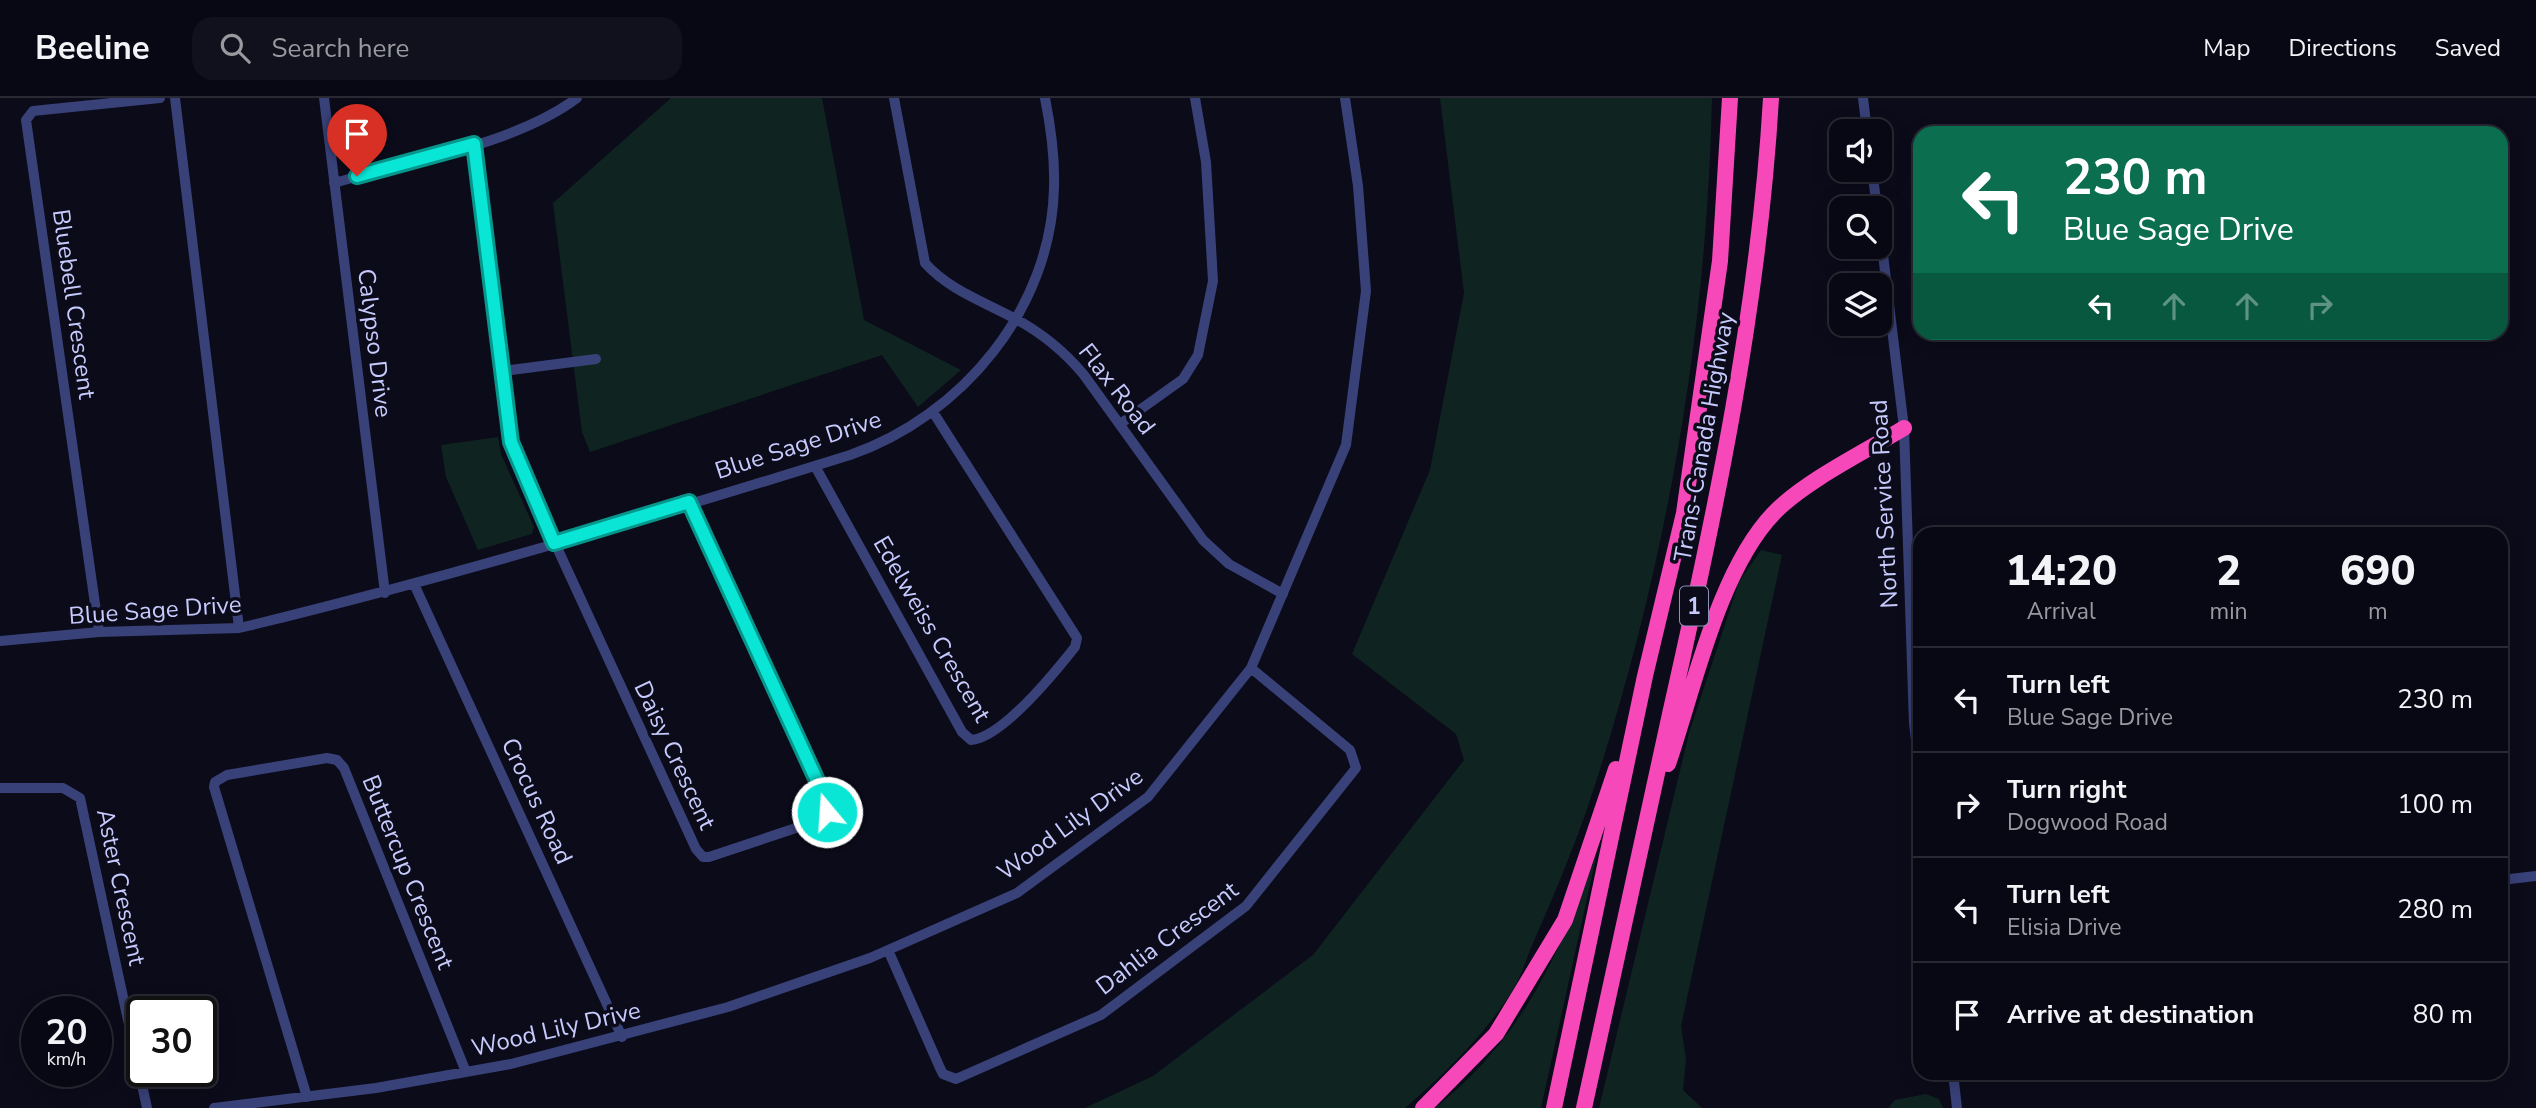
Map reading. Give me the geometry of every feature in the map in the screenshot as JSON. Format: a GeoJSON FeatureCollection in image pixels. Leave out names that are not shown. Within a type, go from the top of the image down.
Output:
{"type":"FeatureCollection","features":[{"type":"Feature","properties":{"kind":"highway","name":"Trans-Canada Highway"},"geometry":{"type":"LineString","coordinates":[[1554,1108],[1645,676],[1684,513],[1720,261],[1730,98]]}},
{"type":"Feature","properties":{"kind":"highway","name":"Trans-Canada Highway"},"geometry":{"type":"LineString","coordinates":[[1584,1108],[1714,516],[1745,347],[1761,237],[1771,98]]}},
{"type":"Feature","properties":{"kind":"highway"},"geometry":{"type":"LineString","coordinates":[[1640,850],[1710,638],[1732,578],[1749,543],[1776,510],[1904,428]]}},
{"type":"Feature","properties":{"kind":"highway"},"geometry":{"type":"LineString","coordinates":[[1423,1108],[1496,1034],[1565,920],[1594,840],[1645,676]]}},
{"type":"Feature","properties":{"kind":"street","name":"Bluebell Crescent"},"geometry":{"type":"LineString","coordinates":[[99,632],[26,120],[33,111],[160,98]]}},
{"type":"Feature","properties":{"kind":"street"},"geometry":{"type":"LineString","coordinates":[[175,98],[239,628]]}},
{"type":"Feature","properties":{"kind":"street","name":"Calypso Drive"},"geometry":{"type":"LineString","coordinates":[[324,98],[385,593]]}},
{"type":"Feature","properties":{"kind":"street"},"geometry":{"type":"LineString","coordinates":[[334,183],[474,144],[542,120],[577,98]]}},
{"type":"Feature","properties":{"kind":"street","name":"Flax Road"},"geometry":{"type":"LineString","coordinates":[[894,98],[925,263],[939,279],[1016,319],[1073,363],[1209,547],[1229,564],[1283,594]]}},
{"type":"Feature","properties":{"kind":"street","name":"Blue Sage Drive"},"geometry":{"type":"LineString","coordinates":[[0,641],[99,632],[239,628],[385,593],[815,466],[883,442],[933,412],[972,377],[1016,319],[1042,254],[1054,190],[1053,139],[1045,98]]}},
{"type":"Feature","properties":{"kind":"street"},"geometry":{"type":"LineString","coordinates":[[1120,424],[1183,379],[1199,355],[1213,281],[1206,162],[1195,98]]}},
{"type":"Feature","properties":{"kind":"street","name":"Wood Lily Drive"},"geometry":{"type":"LineString","coordinates":[[214,1108],[307,1097],[535,1059],[728,1007],[888,950],[1024,888],[1148,797],[1251,667],[1346,445],[1365,302],[1358,186],[1345,98]]}},
{"type":"Feature","properties":{"kind":"street"},"geometry":{"type":"LineString","coordinates":[[1863,98],[1866,119]]}},
{"type":"Feature","properties":{"kind":"street"},"geometry":{"type":"LineString","coordinates":[[474,144],[512,450],[554,543]]}},
{"type":"Feature","properties":{"kind":"street","name":"North Service Road"},"geometry":{"type":"LineString","coordinates":[[1884,259],[1904,428],[1913,694]]}},
{"type":"Feature","properties":{"kind":"street"},"geometry":{"type":"LineString","coordinates":[[502,371],[596,359]]}},
{"type":"Feature","properties":{"kind":"street","name":"Edelweiss Crescent"},"geometry":{"type":"LineString","coordinates":[[815,466],[962,732],[971,740],[983,737],[1037,694],[1075,647],[1077,638],[933,412]]}},
{"type":"Feature","properties":{"kind":"street","name":"Daisy Crescent"},"geometry":{"type":"LineString","coordinates":[[554,543],[695,849],[703,857],[715,856],[817,821],[827,812],[828,805],[689,502]]}},
{"type":"Feature","properties":{"kind":"street","name":"Crocus Road"},"geometry":{"type":"LineString","coordinates":[[414,584],[622,1037]]}},
{"type":"Feature","properties":{"kind":"street","name":"Dahlia Crescent"},"geometry":{"type":"LineString","coordinates":[[888,950],[940,1068],[950,1078],[964,1078],[1101,1014],[1246,906],[1354,773],[1357,762],[1350,750],[1251,667]]}},
{"type":"Feature","properties":{"kind":"street","name":"Buttercup Crescent"},"geometry":{"type":"LineString","coordinates":[[307,1097],[214,788],[215,782],[227,775],[327,758],[337,760],[344,768],[466,1072]]}},
{"type":"Feature","properties":{"kind":"street","name":"Aster Crescent"},"geometry":{"type":"LineString","coordinates":[[0,788],[63,788],[80,798],[146,1108]]}},
{"type":"Feature","properties":{"kind":"street"},"geometry":{"type":"LineString","coordinates":[[2508,879],[2536,876]]}},
{"type":"Feature","properties":{"kind":"street"},"geometry":{"type":"LineString","coordinates":[[1954,1080],[1957,1108]]}},
{"type":"Feature","properties":{"kind":"green space"},"geometry":{"type":"Polygon","coordinates":[[[671,98],[822,98],[864,320],[961,370],[918,407],[882,355],[590,452],[582,432],[553,203],[671,98]]]}},
{"type":"Feature","properties":{"kind":"green space"},"geometry":{"type":"Polygon","coordinates":[[[1440,98],[1712,98],[1701,279],[1676,460],[1637,638],[1586,812],[1521,975],[1511,993],[1488,1025],[1462,1054],[1405,1108],[1085,1108],[1153,1076],[1313,955],[1464,760],[1456,734],[1352,654],[1430,470],[1464,293],[1440,98]]]}},
{"type":"Feature","properties":{"kind":"green space"},"geometry":{"type":"Polygon","coordinates":[[[498,437],[501,454],[534,527],[532,534],[478,550],[446,477],[441,445],[498,437]]]}},
{"type":"Feature","properties":{"kind":"green space"},"geometry":{"type":"Polygon","coordinates":[[[1761,550],[1782,555],[1681,1026],[1686,1059],[1683,1090],[1702,1108],[1599,1108],[1689,733],[1739,582],[1761,550]]]}},
{"type":"Feature","properties":{"kind":"green space"},"geometry":{"type":"Polygon","coordinates":[[[1597,853],[1541,1108],[1435,1108],[1492,1053],[1515,1024],[1552,960],[1597,853]]]}},
{"type":"Feature","properties":{"kind":"green space"},"geometry":{"type":"Polygon","coordinates":[[[1926,1094],[1939,1099],[1943,1108],[1888,1108],[1895,1100],[1926,1094]]]}},
{"type":"Feature","properties":{"kind":"route"},"geometry":{"type":"LineString","coordinates":[[357,176],[474,144],[511,442],[514,456],[554,543],[689,502],[825,798],[827,812]]}}]}
